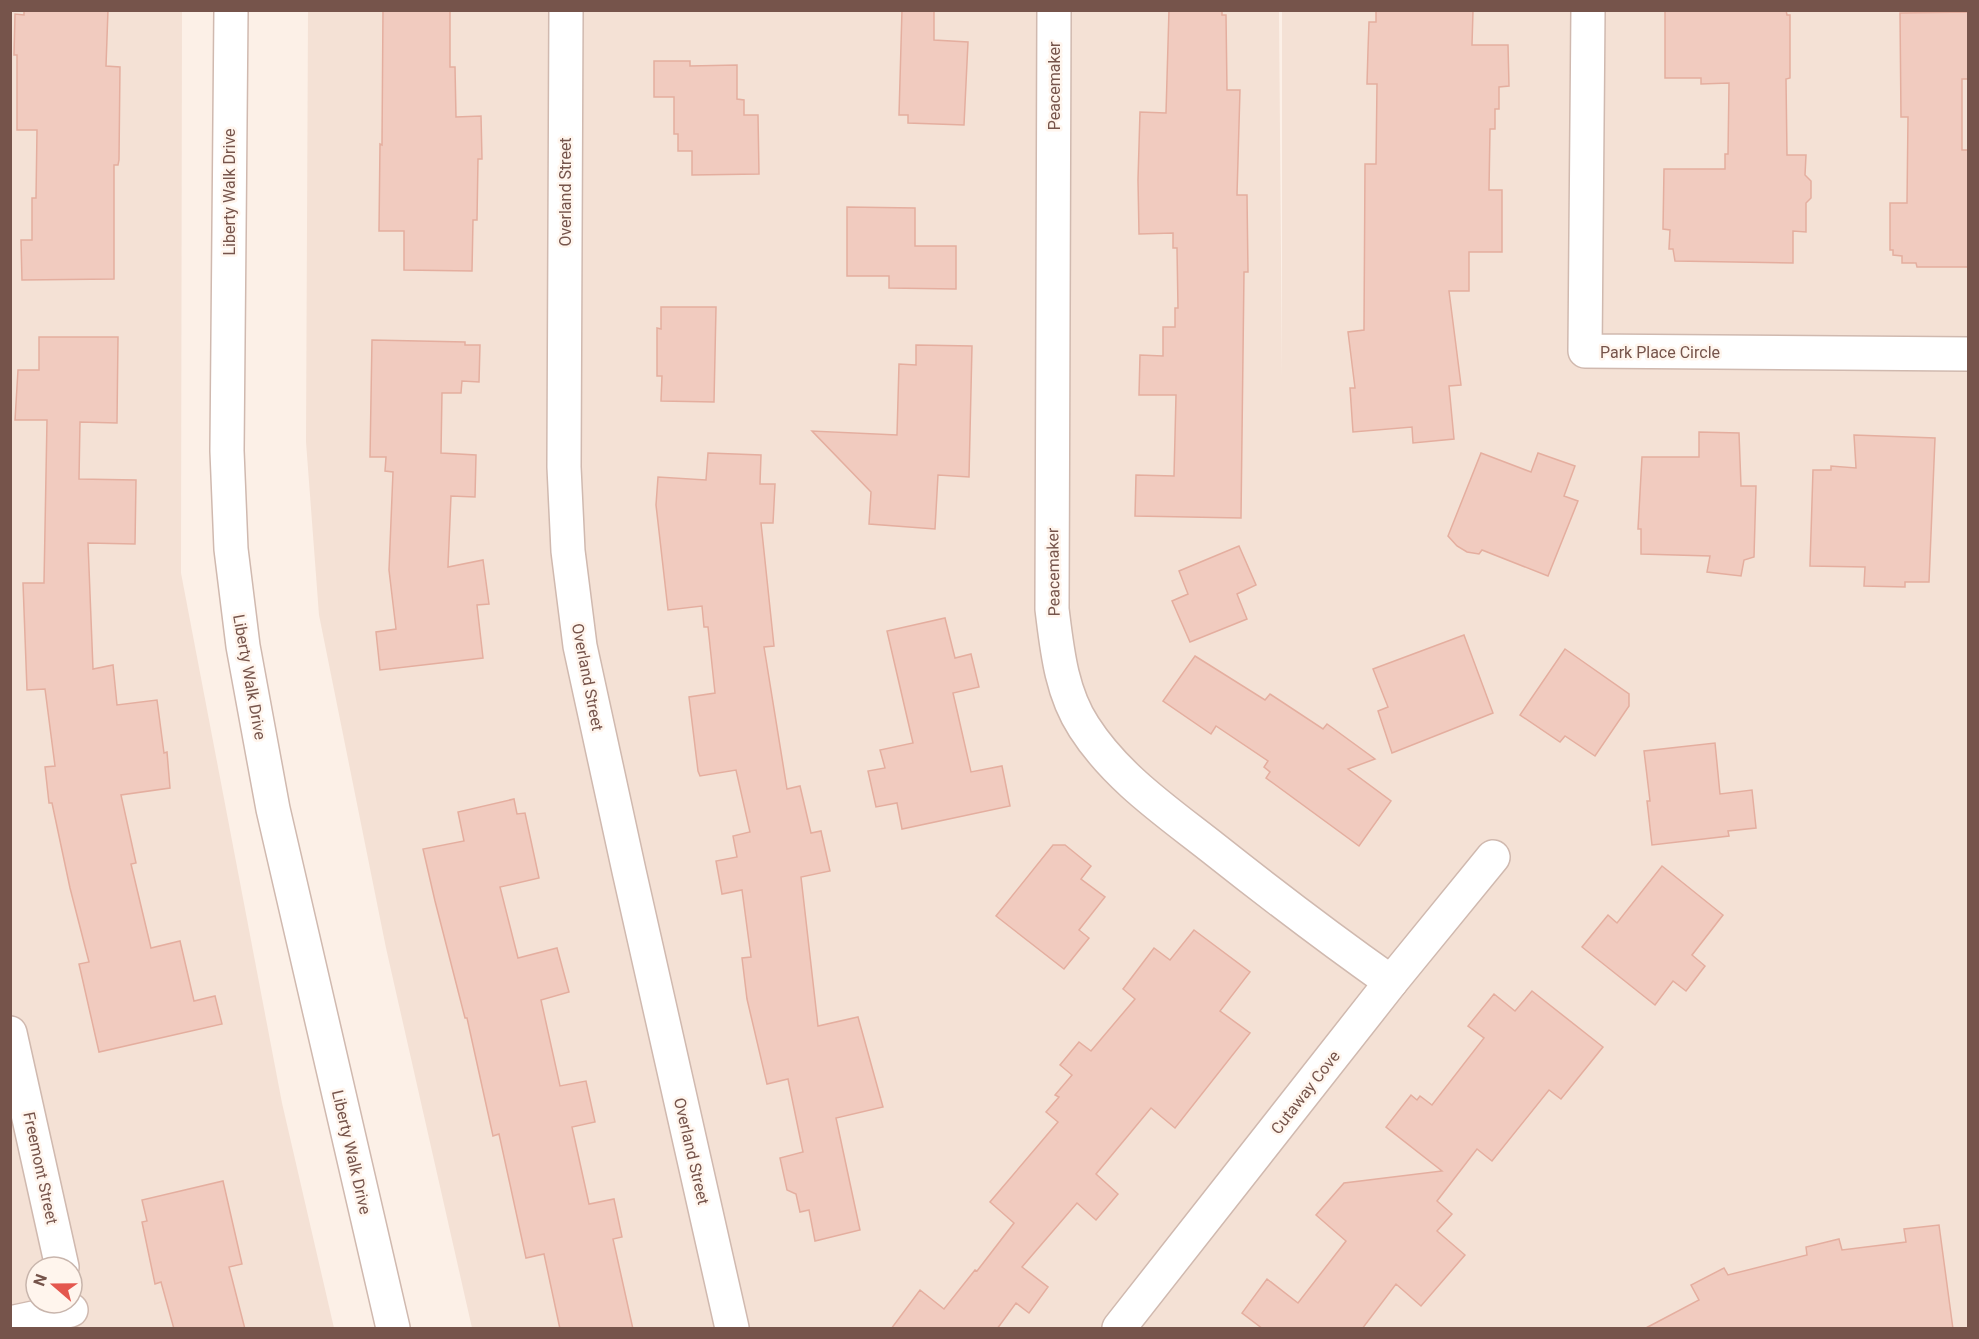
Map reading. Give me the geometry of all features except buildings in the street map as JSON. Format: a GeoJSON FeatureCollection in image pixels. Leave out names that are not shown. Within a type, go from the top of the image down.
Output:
{"type":"FeatureCollection","features":[{"type":"Feature","properties":{"kind":"street","name":"Liberty Walk Drive"},"geometry":{"type":"LineString","coordinates":[[231,10],[227,451],[231,549],[240,625],[273,809],[393,1329]]}},
{"type":"Feature","properties":{"kind":"street","name":"Overland Street"},"geometry":{"type":"LineString","coordinates":[[566,10],[564,467],[568,551],[580,646],[628,871],[732,1329]]}},
{"type":"Feature","properties":{"kind":"street","name":"Peacemaker"},"geometry":{"type":"LineString","coordinates":[[1054,10],[1052,609],[1058,658],[1073,706],[1083,726],[1111,764],[1145,795],[1315,928],[1391,982]]}},
{"type":"Feature","properties":{"kind":"street","name":"Park Place Circle"},"geometry":{"type":"LineString","coordinates":[[1588,10],[1585,351],[1968,354]]}},
{"type":"Feature","properties":{"kind":"street","name":"Cutaway Cove"},"geometry":{"type":"LineString","coordinates":[[1119,1329],[1391,982],[1493,858]]}},
{"type":"Feature","properties":{"kind":"street","name":"Freemont Street"},"geometry":{"type":"LineString","coordinates":[[10,1034],[59,1255]]}},
{"type":"Feature","properties":{"kind":"street"},"geometry":{"type":"LineString","coordinates":[[10,1323],[66,1315]]}},
{"type":"Feature","properties":{"kind":"shaded area"},"geometry":{"type":"Polygon","coordinates":[[[10,11],[182,11],[181,573],[282,1103],[334,1328],[11,1328],[10,11]]]}},
{"type":"Feature","properties":{"kind":"shaded area"},"geometry":{"type":"Polygon","coordinates":[[[308,11],[1279,11],[1282,378],[1282,11],[1968,11],[1968,1328],[472,1328],[386,948],[319,615],[306,442],[308,11]]]}}]}
